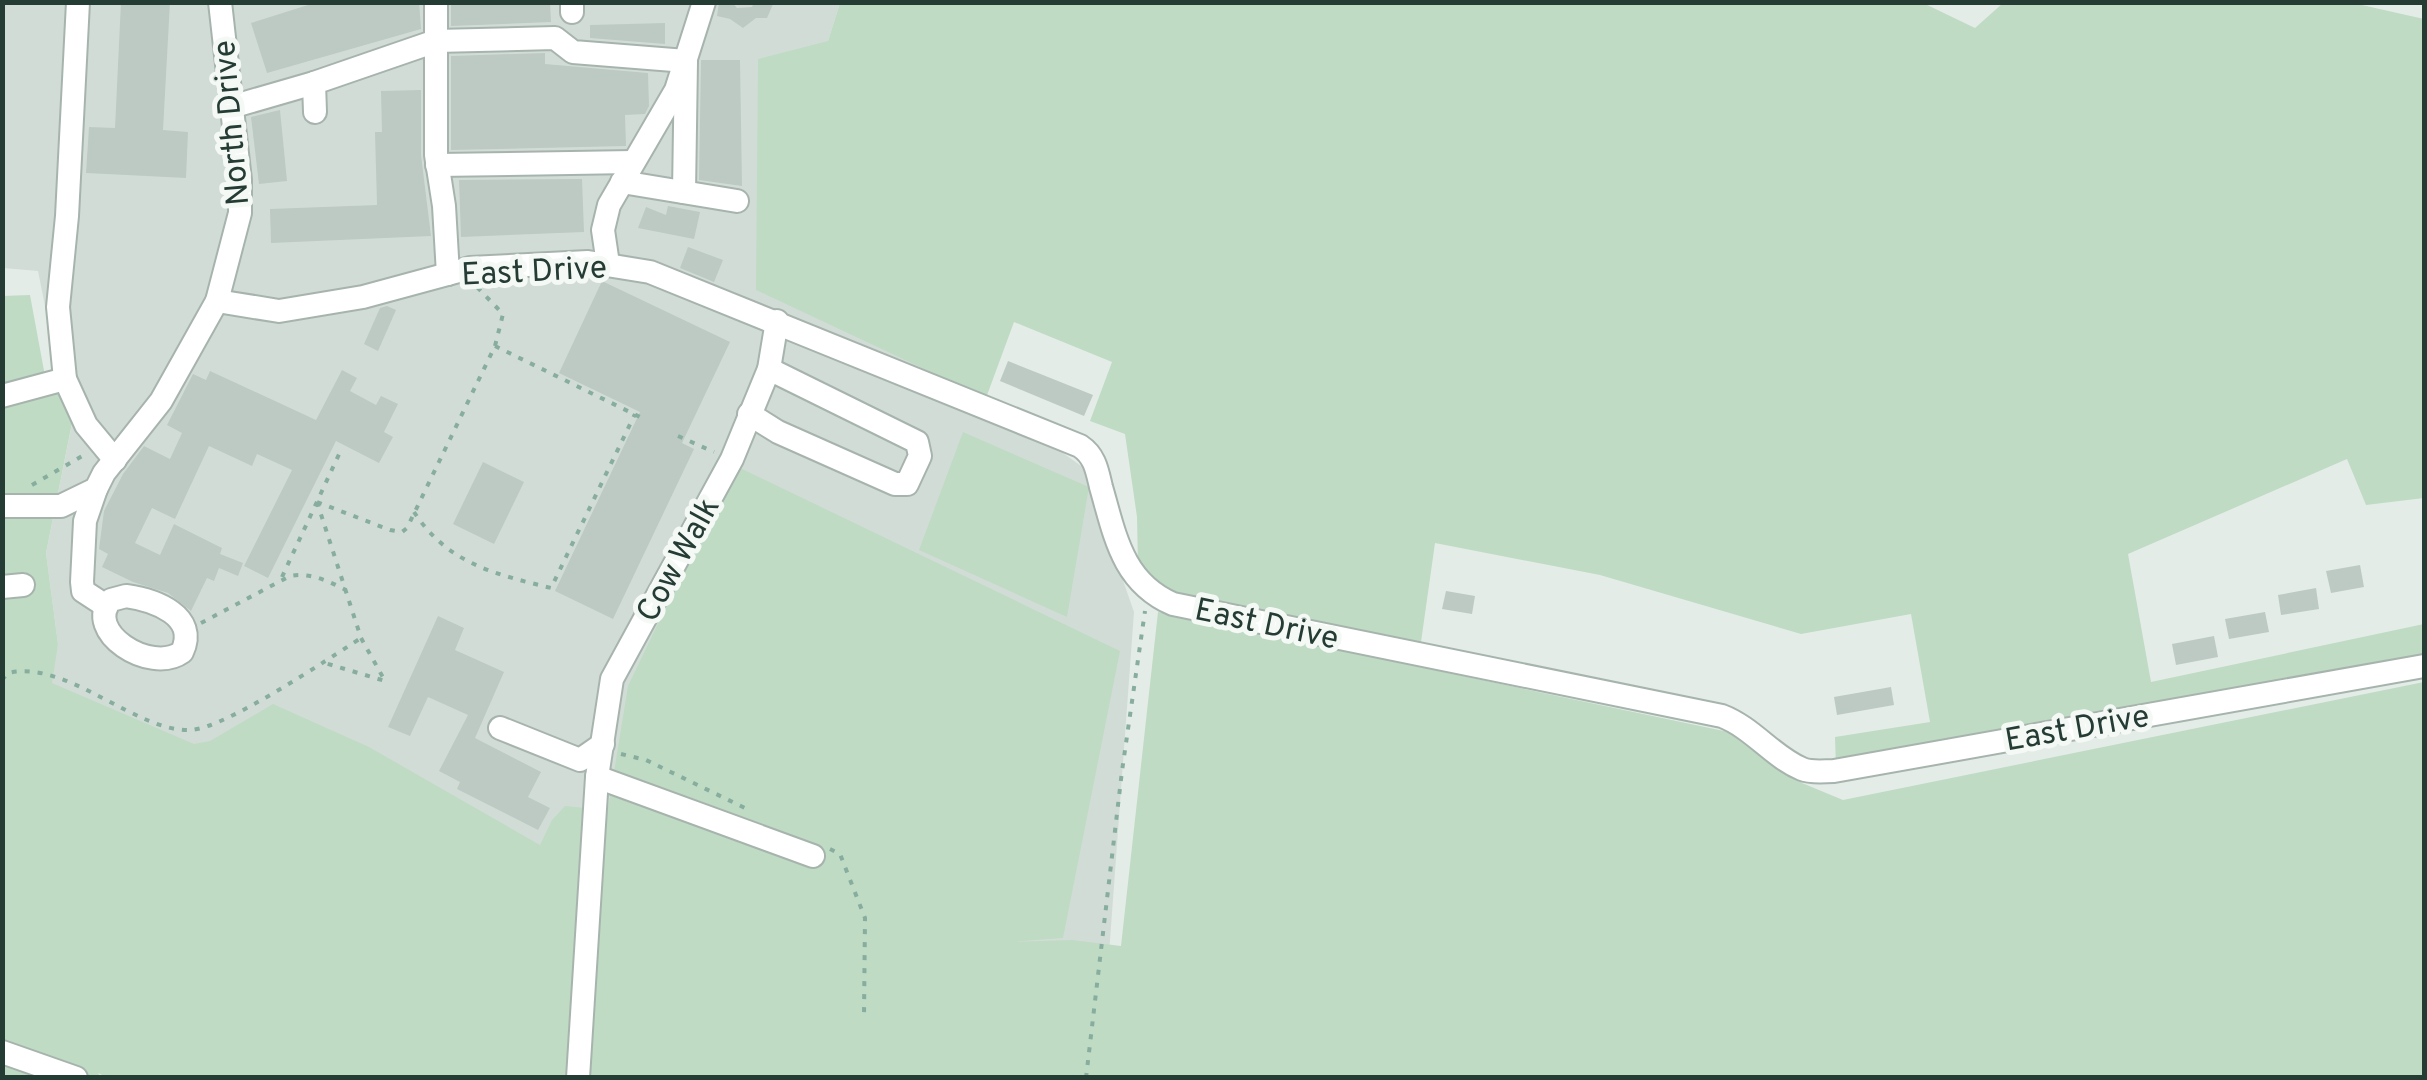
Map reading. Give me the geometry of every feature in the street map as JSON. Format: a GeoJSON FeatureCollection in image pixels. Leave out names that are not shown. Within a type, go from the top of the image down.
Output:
{"type":"FeatureCollection","features":[{"type":"Feature","properties":{"kind":"lane"},"geometry":{"type":"LineString","coordinates":[[78,2],[67,216],[58,307],[66,378],[86,425],[108,452]]}},
{"type":"Feature","properties":{"kind":"lane","name":"North Drive"},"geometry":{"type":"LineString","coordinates":[[96,489],[108,452],[161,401],[217,302],[240,213],[220,2]]}},
{"type":"Feature","properties":{"kind":"lane"},"geometry":{"type":"LineString","coordinates":[[436,2],[437,165],[460,271]]}},
{"type":"Feature","properties":{"kind":"lane"},"geometry":{"type":"LineString","coordinates":[[608,264],[603,230],[609,205],[676,90],[704,2]]}},
{"type":"Feature","properties":{"kind":"lane"},"geometry":{"type":"LineString","coordinates":[[231,106],[436,42],[555,38],[573,52],[686,62]]}},
{"type":"Feature","properties":{"kind":"lane"},"geometry":{"type":"LineString","coordinates":[[684,192],[686,62]]}},
{"type":"Feature","properties":{"kind":"lane"},"geometry":{"type":"LineString","coordinates":[[314,83],[315,112]]}},
{"type":"Feature","properties":{"kind":"lane"},"geometry":{"type":"LineString","coordinates":[[437,165],[628,172],[684,192],[737,202]]}},
{"type":"Feature","properties":{"kind":"lane","name":"East Drive"},"geometry":{"type":"LineString","coordinates":[[217,302],[312,314],[460,271],[608,264],[650,272],[1089,452],[1128,569],[1160,598],[1192,608],[1722,716],[1748,728],[1790,762],[1811,771],[1834,772],[2424,666]]}},
{"type":"Feature","properties":{"kind":"lane","name":"Cow Walk"},"geometry":{"type":"LineString","coordinates":[[578,1078],[597,777],[612,679],[732,460],[769,369],[776,322]]}},
{"type":"Feature","properties":{"kind":"lane"},"geometry":{"type":"LineString","coordinates":[[749,414],[778,432],[895,484],[907,484],[920,456],[917,442],[769,369]]}},
{"type":"Feature","properties":{"kind":"lane"},"geometry":{"type":"LineString","coordinates":[[2,396],[66,378]]}},
{"type":"Feature","properties":{"kind":"lane"},"geometry":{"type":"LineString","coordinates":[[7,506],[62,506],[96,489]]}},
{"type":"Feature","properties":{"kind":"lane"},"geometry":{"type":"LineString","coordinates":[[96,489],[85,521],[82,582],[84,590],[106,606]]}},
{"type":"Feature","properties":{"kind":"lane"},"geometry":{"type":"LineString","coordinates":[[118,597],[140,598],[170,610],[186,627],[185,646],[175,657],[144,657],[118,642],[111,633],[106,623],[106,606],[118,597]]}},
{"type":"Feature","properties":{"kind":"lane"},"geometry":{"type":"LineString","coordinates":[[500,728],[580,760],[603,744]]}},
{"type":"Feature","properties":{"kind":"lane"},"geometry":{"type":"LineString","coordinates":[[597,777],[812,856]]}},
{"type":"Feature","properties":{"kind":"lane"},"geometry":{"type":"LineString","coordinates":[[2,1052],[76,1078]]}},
{"type":"Feature","properties":{"kind":"path"},"geometry":{"type":"LineString","coordinates":[[316,502],[402,532],[495,346],[502,314],[460,271]]}},
{"type":"Feature","properties":{"kind":"path"},"geometry":{"type":"LineString","coordinates":[[414,512],[434,540],[469,562],[494,574],[551,588],[638,416],[495,346]]}},
{"type":"Feature","properties":{"kind":"path"},"geometry":{"type":"LineString","coordinates":[[678,436],[732,460]]}},
{"type":"Feature","properties":{"kind":"path"},"geometry":{"type":"LineString","coordinates":[[281,580],[341,450]]}},
{"type":"Feature","properties":{"kind":"path"},"geometry":{"type":"LineString","coordinates":[[7,506],[10,494],[108,452]]}},
{"type":"Feature","properties":{"kind":"path"},"geometry":{"type":"LineString","coordinates":[[316,502],[362,638],[385,681],[323,662]]}},
{"type":"Feature","properties":{"kind":"path"},"geometry":{"type":"LineString","coordinates":[[186,627],[210,622],[281,580],[301,574],[346,590]]}},
{"type":"Feature","properties":{"kind":"path"},"geometry":{"type":"LineString","coordinates":[[1086,1078],[1143,625]]}},
{"type":"Feature","properties":{"kind":"path"},"geometry":{"type":"LineString","coordinates":[[2,680],[8,672],[18,670],[41,673],[160,723],[192,730],[241,710],[362,638]]}},
{"type":"Feature","properties":{"kind":"shaded area"},"geometry":{"type":"Polygon","coordinates":[[[3,3],[840,3],[828,41],[986,398],[1084,468],[1134,612],[1100,1077],[108,1078],[3,874],[58,644],[46,553],[73,419],[64,401],[38,271],[3,268],[3,3]]]}},
{"type":"Feature","properties":{"kind":"green space"},"geometry":{"type":"Polygon","coordinates":[[[1921,2],[1975,28],[2003,3],[2353,3],[2424,19],[2424,498],[2366,505],[2347,459],[2128,554],[2151,682],[2424,624],[2424,659],[1836,767],[1835,737],[1930,722],[1911,614],[1801,634],[1600,575],[1435,543],[1421,642],[1164,591],[1138,566],[1137,517],[1125,434],[1090,421],[1112,362],[1014,322],[986,398],[756,290],[758,59],[828,41],[840,3],[1921,2]]]}},
{"type":"Feature","properties":{"kind":"green space"},"geometry":{"type":"Polygon","coordinates":[[[30,295],[45,376],[73,418],[46,553],[58,644],[52,683],[194,744],[210,741],[273,704],[369,747],[540,845],[552,820],[565,806],[586,808],[568,1077],[108,1078],[98,1073],[101,1077],[3,1077],[2,296],[30,295]]]}},
{"type":"Feature","properties":{"kind":"green space"},"geometry":{"type":"Polygon","coordinates":[[[963,432],[1089,487],[1067,617],[919,550],[963,432]]]}},
{"type":"Feature","properties":{"kind":"green space"},"geometry":{"type":"Polygon","coordinates":[[[734,465],[1120,651],[1063,938],[1011,942],[1072,940],[1121,946],[1158,612],[1743,735],[1802,783],[1843,800],[2424,682],[2424,1077],[583,1078],[599,864],[628,686],[734,465]]]}},
{"type":"Feature","properties":{"kind":"building"},"geometry":{"type":"Polygon","coordinates":[[[121,2],[170,2],[163,130],[188,132],[186,178],[86,173],[89,127],[115,128],[121,2]]]}},
{"type":"Feature","properties":{"kind":"building"},"geometry":{"type":"Polygon","coordinates":[[[308,2],[419,2],[421,29],[267,73],[251,23],[308,2]]]}},
{"type":"Feature","properties":{"kind":"building"},"geometry":{"type":"Polygon","coordinates":[[[451,2],[550,2],[551,22],[451,26],[451,2]]]}},
{"type":"Feature","properties":{"kind":"building"},"geometry":{"type":"Polygon","coordinates":[[[719,2],[732,2],[737,8],[752,7],[754,2],[774,2],[767,18],[756,18],[743,28],[717,16],[719,2]]]}},
{"type":"Feature","properties":{"kind":"building"},"geometry":{"type":"Polygon","coordinates":[[[665,23],[665,44],[590,38],[590,25],[665,23]]]}},
{"type":"Feature","properties":{"kind":"building"},"geometry":{"type":"Polygon","coordinates":[[[545,53],[545,64],[648,73],[649,106],[645,114],[625,115],[626,146],[451,150],[451,56],[545,53]]]}},
{"type":"Feature","properties":{"kind":"building"},"geometry":{"type":"Polygon","coordinates":[[[701,60],[740,60],[742,186],[699,180],[701,60]]]}},
{"type":"Feature","properties":{"kind":"building"},"geometry":{"type":"Polygon","coordinates":[[[421,90],[421,155],[431,236],[271,243],[270,209],[377,205],[375,132],[382,132],[381,91],[421,90]]]}},
{"type":"Feature","properties":{"kind":"building"},"geometry":{"type":"Polygon","coordinates":[[[280,110],[287,181],[259,184],[251,117],[280,110]]]}},
{"type":"Feature","properties":{"kind":"building"},"geometry":{"type":"Polygon","coordinates":[[[582,179],[584,232],[461,237],[459,180],[582,179]]]}},
{"type":"Feature","properties":{"kind":"building"},"geometry":{"type":"Polygon","coordinates":[[[668,206],[700,212],[694,239],[638,228],[646,207],[666,215],[668,206]]]}},
{"type":"Feature","properties":{"kind":"building"},"geometry":{"type":"Polygon","coordinates":[[[688,247],[723,260],[714,282],[680,268],[688,247]]]}},
{"type":"Feature","properties":{"kind":"building"},"geometry":{"type":"Polygon","coordinates":[[[602,281],[730,342],[682,443],[694,449],[613,619],[555,591],[640,412],[559,373],[602,281]]]}},
{"type":"Feature","properties":{"kind":"building"},"geometry":{"type":"Polygon","coordinates":[[[380,308],[396,310],[378,351],[364,344],[380,308]]]}},
{"type":"Feature","properties":{"kind":"building"},"geometry":{"type":"Polygon","coordinates":[[[1008,361],[1093,395],[1084,416],[1000,381],[1008,361]]]}},
{"type":"Feature","properties":{"kind":"building"},"geometry":{"type":"Polygon","coordinates":[[[342,370],[357,378],[350,391],[376,405],[381,396],[398,404],[384,432],[393,437],[379,463],[336,441],[268,578],[244,566],[292,470],[257,454],[252,466],[209,446],[175,519],[152,508],[135,543],[160,555],[174,524],[222,548],[220,554],[243,563],[238,576],[219,568],[214,581],[207,578],[191,611],[168,593],[102,567],[108,554],[99,549],[104,511],[123,474],[144,446],[170,459],[182,433],[167,425],[193,374],[206,380],[210,371],[316,420],[342,370]]]}},
{"type":"Feature","properties":{"kind":"building"},"geometry":{"type":"Polygon","coordinates":[[[483,462],[524,482],[494,544],[453,524],[483,462]]]}},
{"type":"Feature","properties":{"kind":"building"},"geometry":{"type":"Polygon","coordinates":[[[2360,565],[2364,587],[2331,593],[2326,571],[2360,565]]]}},
{"type":"Feature","properties":{"kind":"building"},"geometry":{"type":"Polygon","coordinates":[[[2316,588],[2319,609],[2281,615],[2278,595],[2316,588]]]}},
{"type":"Feature","properties":{"kind":"building"},"geometry":{"type":"Polygon","coordinates":[[[1446,591],[1475,596],[1472,614],[1442,609],[1446,591]]]}},
{"type":"Feature","properties":{"kind":"building"},"geometry":{"type":"Polygon","coordinates":[[[2265,612],[2269,632],[2229,639],[2225,619],[2265,612]]]}},
{"type":"Feature","properties":{"kind":"building"},"geometry":{"type":"Polygon","coordinates":[[[438,616],[464,628],[455,650],[504,672],[475,738],[541,772],[528,797],[550,808],[538,830],[457,789],[460,782],[439,771],[468,715],[428,697],[410,736],[388,727],[438,616]]]}},
{"type":"Feature","properties":{"kind":"building"},"geometry":{"type":"Polygon","coordinates":[[[2214,636],[2218,657],[2176,665],[2172,644],[2214,636]]]}},
{"type":"Feature","properties":{"kind":"building"},"geometry":{"type":"Polygon","coordinates":[[[1891,687],[1894,705],[1837,715],[1834,697],[1891,687]]]}}]}
